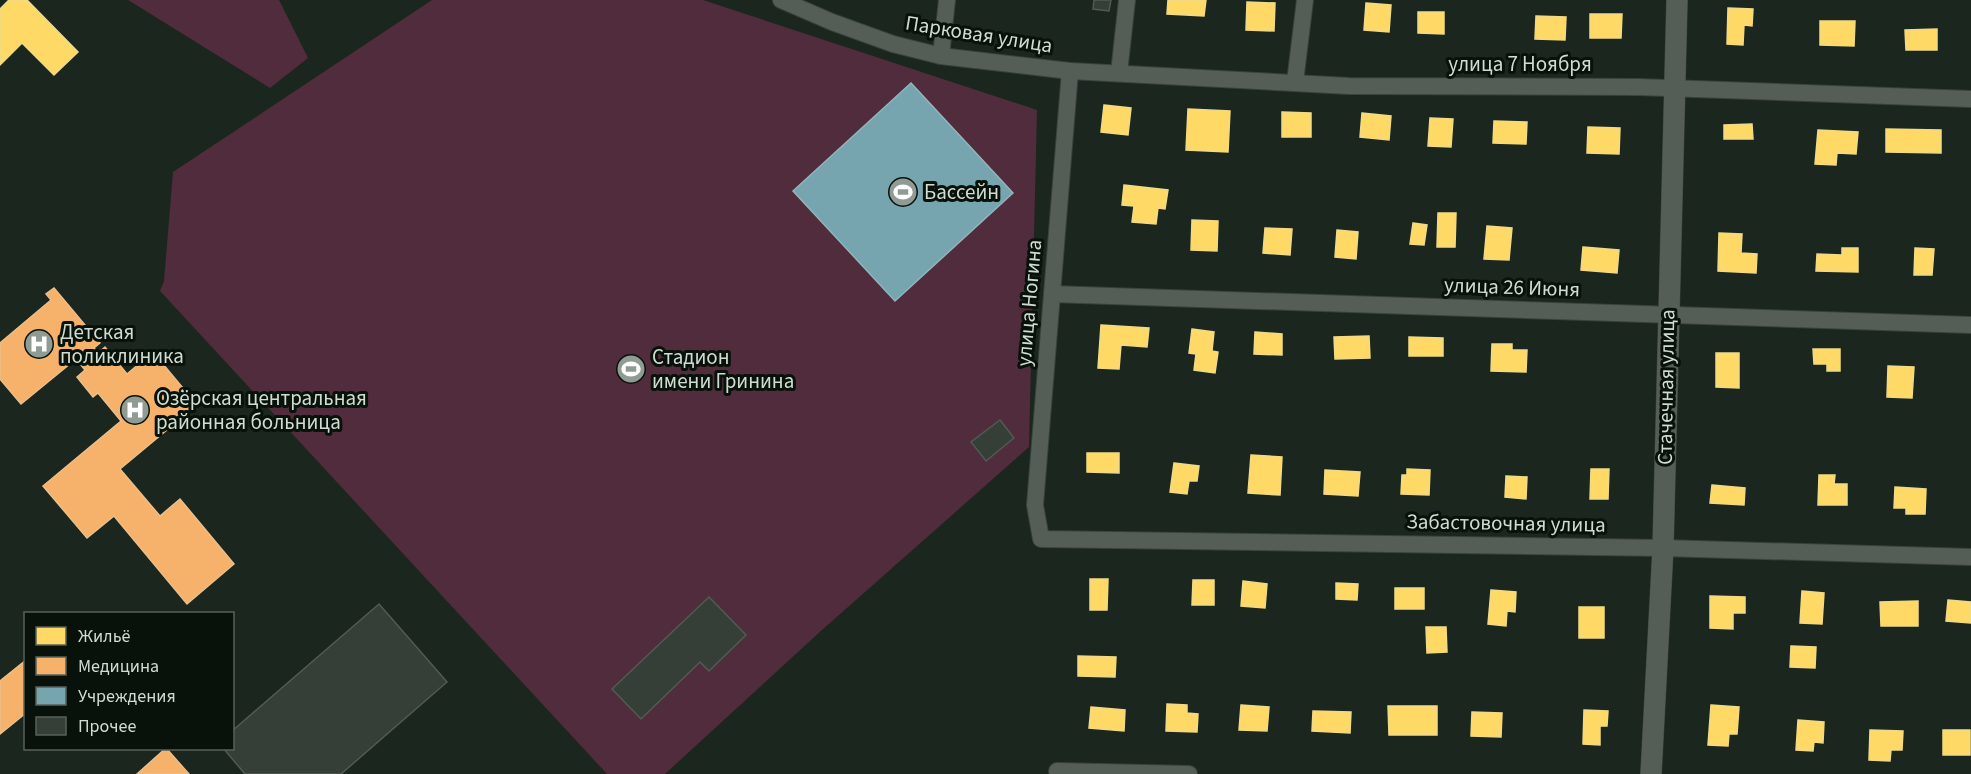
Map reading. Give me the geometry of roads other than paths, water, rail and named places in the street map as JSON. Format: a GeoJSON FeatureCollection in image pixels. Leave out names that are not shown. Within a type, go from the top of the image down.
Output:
{"type":"FeatureCollection","features":[{"type":"Feature","properties":{"kind":"street","name":"Парковая улица"},"geometry":{"type":"LineString","coordinates":[[781,0],[832,22],[893,44],[941,56],[1070,71]]}},
{"type":"Feature","properties":{"kind":"street"},"geometry":{"type":"LineString","coordinates":[[941,56],[947,0]]}},
{"type":"Feature","properties":{"kind":"street"},"geometry":{"type":"LineString","coordinates":[[1119,73],[1126,0]]}},
{"type":"Feature","properties":{"kind":"street"},"geometry":{"type":"LineString","coordinates":[[1295,82],[1305,0]]}},
{"type":"Feature","properties":{"kind":"street","name":"Стачечная улица"},"geometry":{"type":"LineString","coordinates":[[1651,774],[1663,548],[1677,0]]}},
{"type":"Feature","properties":{"kind":"street","name":"улица 7 Ноября"},"geometry":{"type":"LineString","coordinates":[[1070,71],[1349,86],[1674,88],[1971,99]]}},
{"type":"Feature","properties":{"kind":"street","name":"улица Ногина"},"geometry":{"type":"LineString","coordinates":[[1041,539],[1035,505],[1070,71]]}},
{"type":"Feature","properties":{"kind":"street","name":"улица 26 Июня"},"geometry":{"type":"LineString","coordinates":[[1052,294],[1971,325]]}},
{"type":"Feature","properties":{"kind":"street","name":"Забастовочная улица"},"geometry":{"type":"LineString","coordinates":[[1041,539],[1663,548],[1971,557]]}},
{"type":"Feature","properties":{"kind":"street"},"geometry":{"type":"LineString","coordinates":[[1057,771],[1189,774]]}},
{"type":"Feature","properties":{"kind":"place","name":"Бассейн"},"geometry":{"type":"Point","coordinates":[903,192]}},
{"type":"Feature","properties":{"kind":"place","name":"Детская поликлиника"},"geometry":{"type":"Point","coordinates":[39,344]}},
{"type":"Feature","properties":{"kind":"place","name":"Стадион имени Гринина"},"geometry":{"type":"Point","coordinates":[631,369]}},
{"type":"Feature","properties":{"kind":"place","name":"Озёрская центральная районная больница"},"geometry":{"type":"Point","coordinates":[135,410]}}]}
